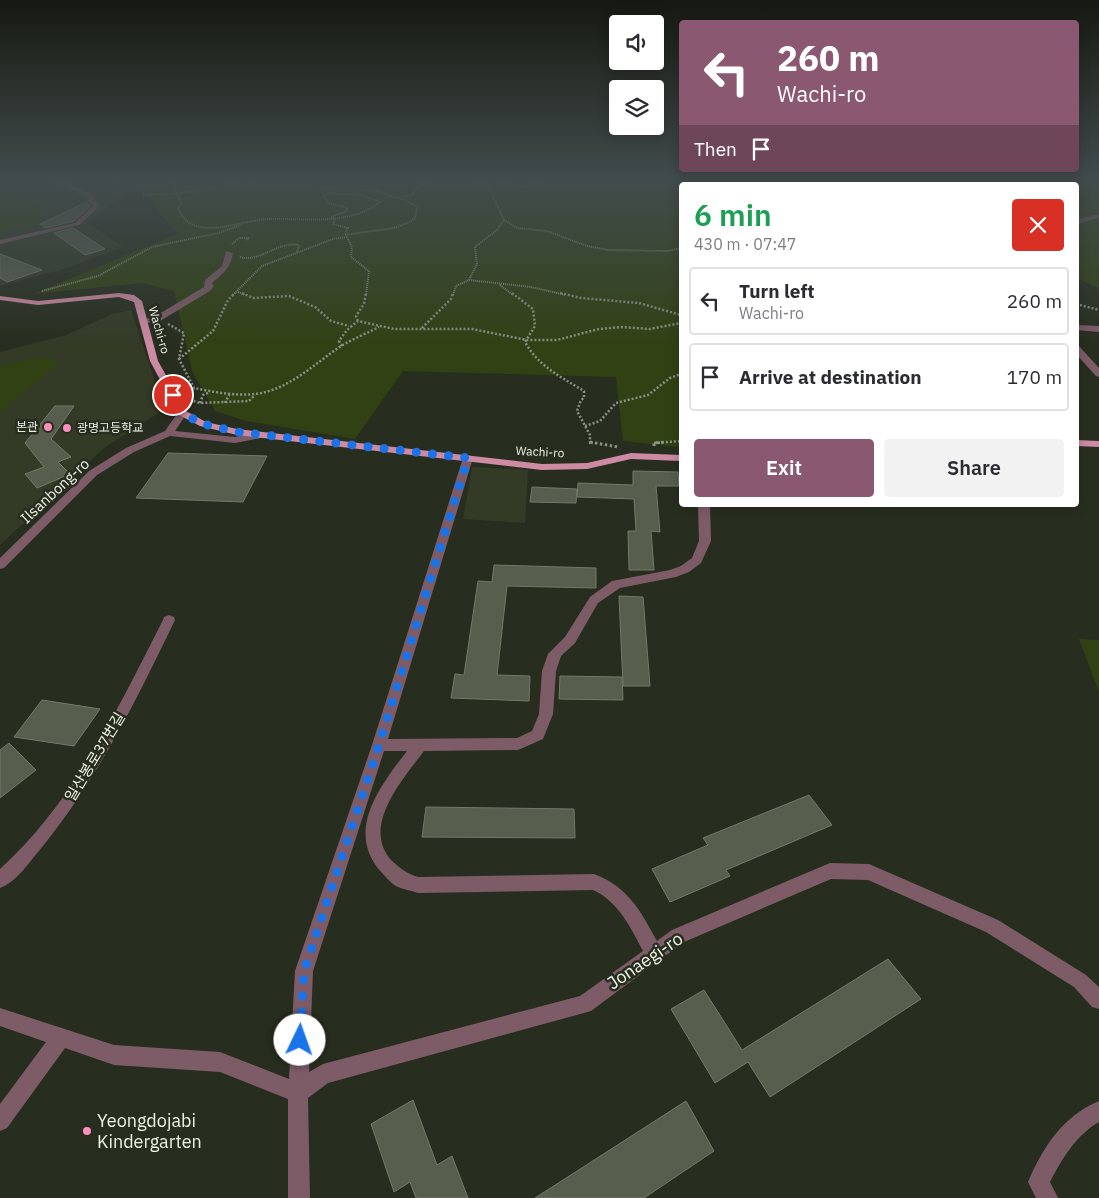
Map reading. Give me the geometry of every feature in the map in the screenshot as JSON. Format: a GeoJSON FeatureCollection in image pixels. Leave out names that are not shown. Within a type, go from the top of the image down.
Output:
{"type":"FeatureCollection","features":[{"type":"Feature","properties":{"kind":"main road","name":"Wachi-ro"},"geometry":{"type":"LineString","coordinates":[[0,298],[38,303],[119,295],[131,297],[138,302],[154,361],[182,413],[203,424],[237,432],[542,467],[587,466],[631,456],[679,458]]}},
{"type":"Feature","properties":{"kind":"main road"},"geometry":{"type":"LineString","coordinates":[[1079,442],[1099,444]]}},
{"type":"Feature","properties":{"kind":"street"},"geometry":{"type":"LineString","coordinates":[[0,242],[30,235]]}},
{"type":"Feature","properties":{"kind":"street"},"geometry":{"type":"LineString","coordinates":[[144,322],[157,319],[207,290],[210,286],[208,282],[225,269],[228,264],[229,253]]}},
{"type":"Feature","properties":{"kind":"street"},"geometry":{"type":"LineString","coordinates":[[1079,327],[1099,329]]}},
{"type":"Feature","properties":{"kind":"street"},"geometry":{"type":"LineString","coordinates":[[1079,351],[1099,374]]}},
{"type":"Feature","properties":{"kind":"street"},"geometry":{"type":"LineString","coordinates":[[182,413],[169,433],[236,440],[262,435]]}},
{"type":"Feature","properties":{"kind":"street","name":"Ilsanbong-ro"},"geometry":{"type":"LineString","coordinates":[[0,565],[93,473],[130,450],[169,433]]}},
{"type":"Feature","properties":{"kind":"street"},"geometry":{"type":"LineString","coordinates":[[299,1198],[298,1093],[304,971],[379,745],[468,458]]}},
{"type":"Feature","properties":{"kind":"street"},"geometry":{"type":"LineString","coordinates":[[379,745],[518,744],[538,735],[546,714],[549,671],[555,654],[570,640],[594,600],[616,584],[672,574],[685,569],[697,560],[705,541],[704,507]]}},
{"type":"Feature","properties":{"kind":"street","name":"일산봉로37번길"},"geometry":{"type":"LineString","coordinates":[[0,880],[15,868],[70,801],[118,722],[169,620]]}},
{"type":"Feature","properties":{"kind":"street"},"geometry":{"type":"LineString","coordinates":[[420,746],[389,786],[375,816],[373,833],[378,857],[399,879],[418,886],[594,882],[606,885],[628,909],[654,953]]}},
{"type":"Feature","properties":{"kind":"street","name":"Jonaegi-ro"},"geometry":{"type":"LineString","coordinates":[[298,1093],[323,1074],[584,1004],[678,936],[830,871],[869,872],[992,926],[1080,981],[1099,1000]]}},
{"type":"Feature","properties":{"kind":"street"},"geometry":{"type":"LineString","coordinates":[[0,1017],[114,1056],[220,1062],[298,1093]]}},
{"type":"Feature","properties":{"kind":"street"},"geometry":{"type":"LineString","coordinates":[[0,1121],[61,1038]]}},
{"type":"Feature","properties":{"kind":"street"},"geometry":{"type":"LineString","coordinates":[[1046,1198],[1039,1182],[1052,1154],[1086,1117],[1099,1111]]}},
{"type":"Feature","properties":{"kind":"path"},"geometry":{"type":"LineString","coordinates":[[39,291],[96,277],[129,257],[151,247],[209,235]]}},
{"type":"Feature","properties":{"kind":"path"},"geometry":{"type":"LineString","coordinates":[[178,359],[213,331],[226,304],[262,266],[333,239],[353,235]]}},
{"type":"Feature","properties":{"kind":"path"},"geometry":{"type":"LineString","coordinates":[[469,280],[477,264],[475,247],[491,235]]}},
{"type":"Feature","properties":{"kind":"path"},"geometry":{"type":"LineString","coordinates":[[557,235],[587,246],[608,250],[668,251],[679,248]]}},
{"type":"Feature","properties":{"kind":"path"},"geometry":{"type":"LineString","coordinates":[[346,236],[352,247],[351,256],[369,271],[364,304],[356,316],[358,321]]}},
{"type":"Feature","properties":{"kind":"path"},"geometry":{"type":"LineString","coordinates":[[246,240],[249,238],[245,237],[234,240],[229,253],[250,260],[276,247],[297,244],[299,245],[297,253]]}},
{"type":"Feature","properties":{"kind":"path"},"geometry":{"type":"LineString","coordinates":[[422,328],[451,298],[456,286],[469,280],[531,287],[581,298],[639,303],[679,314]]}},
{"type":"Feature","properties":{"kind":"path"},"geometry":{"type":"LineString","coordinates":[[499,284],[533,309],[535,326],[524,342],[529,353],[550,373],[563,377],[584,391],[584,398],[581,400],[577,411],[590,435],[590,443],[626,448],[631,456]]}},
{"type":"Feature","properties":{"kind":"path"},"geometry":{"type":"LineString","coordinates":[[238,292],[252,298],[289,296],[315,307],[331,322],[349,326]]}},
{"type":"Feature","properties":{"kind":"path"},"geometry":{"type":"LineString","coordinates":[[1079,305],[1099,310]]}},
{"type":"Feature","properties":{"kind":"path"},"geometry":{"type":"LineString","coordinates":[[157,319],[184,333],[178,359],[194,388],[211,392],[255,394],[289,383],[342,346],[380,327]]}},
{"type":"Feature","properties":{"kind":"path"},"geometry":{"type":"LineString","coordinates":[[342,346],[338,341],[349,326],[358,321],[394,329],[472,328],[496,335],[527,340],[557,340],[599,329],[621,327],[650,328],[679,323]]}},
{"type":"Feature","properties":{"kind":"path"},"geometry":{"type":"LineString","coordinates":[[585,426],[600,420],[616,403],[648,395],[670,378],[679,375]]}},
{"type":"Feature","properties":{"kind":"path"},"geometry":{"type":"LineString","coordinates":[[194,388],[187,399],[200,403],[225,403],[249,400],[255,394]]}},
{"type":"Feature","properties":{"kind":"path"},"geometry":{"type":"LineString","coordinates":[[200,403],[203,395],[211,392]]}},
{"type":"Feature","properties":{"kind":"path"},"geometry":{"type":"LineString","coordinates":[[225,403],[230,393]]}},
{"type":"Feature","properties":{"kind":"shaded area"},"geometry":{"type":"Polygon","coordinates":[[[0,235],[105,235],[123,247],[64,269],[0,286],[0,235]]]}},
{"type":"Feature","properties":{"kind":"shaded area","name":"광명고등학교"},"geometry":{"type":"Polygon","coordinates":[[[131,310],[164,409],[104,448],[0,545],[0,352],[66,335],[112,314],[131,310]]]}},
{"type":"Feature","properties":{"kind":"shaded area"},"geometry":{"type":"Polygon","coordinates":[[[472,467],[528,470],[525,523],[463,519],[472,467]]]}},
{"type":"Feature","properties":{"kind":"green space"},"geometry":{"type":"Polygon","coordinates":[[[175,235],[679,235],[679,445],[678,447],[623,441],[616,377],[403,371],[355,439],[246,421],[215,411],[192,371],[174,291],[142,283],[33,294],[175,235]]]}},
{"type":"Feature","properties":{"kind":"green space"},"geometry":{"type":"Polygon","coordinates":[[[1079,235],[1099,235],[1099,288],[1079,279],[1079,235]]]}},
{"type":"Feature","properties":{"kind":"green space"},"geometry":{"type":"Polygon","coordinates":[[[45,357],[59,363],[0,413],[0,366],[45,357]]]}},
{"type":"Feature","properties":{"kind":"green space"},"geometry":{"type":"Polygon","coordinates":[[[1079,639],[1099,640],[1099,692],[1079,639]]]}},
{"type":"Feature","properties":{"kind":"building"},"geometry":{"type":"Polygon","coordinates":[[[57,235],[84,235],[105,249],[85,255],[57,235]]]}},
{"type":"Feature","properties":{"kind":"building"},"geometry":{"type":"Polygon","coordinates":[[[0,254],[42,270],[7,282],[0,278],[0,254]]]}},
{"type":"Feature","properties":{"kind":"building","name":"본관"},"geometry":{"type":"Polygon","coordinates":[[[55,406],[74,406],[51,439],[71,457],[58,462],[70,474],[37,488],[25,474],[44,467],[25,443],[55,406]]]}},
{"type":"Feature","properties":{"kind":"building"},"geometry":{"type":"Polygon","coordinates":[[[168,453],[267,456],[243,502],[136,498],[168,453]]]}},
{"type":"Feature","properties":{"kind":"building"},"geometry":{"type":"Polygon","coordinates":[[[633,471],[678,472],[679,486],[656,486],[660,532],[651,531],[654,570],[629,570],[628,531],[636,531],[634,499],[577,497],[578,483],[633,485],[633,471]]]}},
{"type":"Feature","properties":{"kind":"building"},"geometry":{"type":"Polygon","coordinates":[[[532,487],[577,489],[576,503],[530,502],[532,487]]]}},
{"type":"Feature","properties":{"kind":"building"},"geometry":{"type":"Polygon","coordinates":[[[494,565],[596,568],[596,588],[507,586],[497,675],[530,676],[529,701],[451,698],[455,674],[464,675],[478,581],[492,582],[494,565]]]}},
{"type":"Feature","properties":{"kind":"building"},"geometry":{"type":"Polygon","coordinates":[[[619,596],[643,597],[650,686],[623,686],[619,596]]]}},
{"type":"Feature","properties":{"kind":"building"},"geometry":{"type":"Polygon","coordinates":[[[560,676],[622,677],[623,700],[559,699],[560,676]]]}},
{"type":"Feature","properties":{"kind":"building"},"geometry":{"type":"Polygon","coordinates":[[[42,700],[100,709],[74,746],[14,737],[42,700]]]}},
{"type":"Feature","properties":{"kind":"building"},"geometry":{"type":"Polygon","coordinates":[[[9,743],[36,770],[0,798],[0,750],[9,743]]]}},
{"type":"Feature","properties":{"kind":"building"},"geometry":{"type":"Polygon","coordinates":[[[809,795],[832,825],[726,870],[730,876],[670,902],[652,869],[708,845],[703,838],[809,795]]]}},
{"type":"Feature","properties":{"kind":"building"},"geometry":{"type":"Polygon","coordinates":[[[426,807],[574,809],[575,838],[422,837],[426,807]]]}},
{"type":"Feature","properties":{"kind":"building"},"geometry":{"type":"Polygon","coordinates":[[[888,959],[921,999],[770,1097],[748,1062],[715,1083],[671,1009],[704,990],[742,1050],[888,959]]]}},
{"type":"Feature","properties":{"kind":"building"},"geometry":{"type":"Polygon","coordinates":[[[413,1100],[437,1165],[452,1156],[468,1198],[416,1198],[410,1182],[394,1192],[371,1124],[413,1100]]]}},
{"type":"Feature","properties":{"kind":"building"},"geometry":{"type":"Polygon","coordinates":[[[686,1101],[714,1151],[644,1198],[535,1198],[686,1101]]]}},
{"type":"Feature","properties":{"kind":"place","name":"본관"},"geometry":{"type":"Point","coordinates":[48,427]}},
{"type":"Feature","properties":{"kind":"place","name":"광명고등학교"},"geometry":{"type":"Point","coordinates":[67,428]}},
{"type":"Feature","properties":{"kind":"place","name":"Yeongdojabi Kindergarten"},"geometry":{"type":"Point","coordinates":[87,1131]}},
{"type":"Feature","properties":{"kind":"route"},"geometry":{"type":"LineString","coordinates":[[173,395],[182,413],[203,424],[237,432],[468,458],[379,745],[304,971],[300,1040]]}}]}
